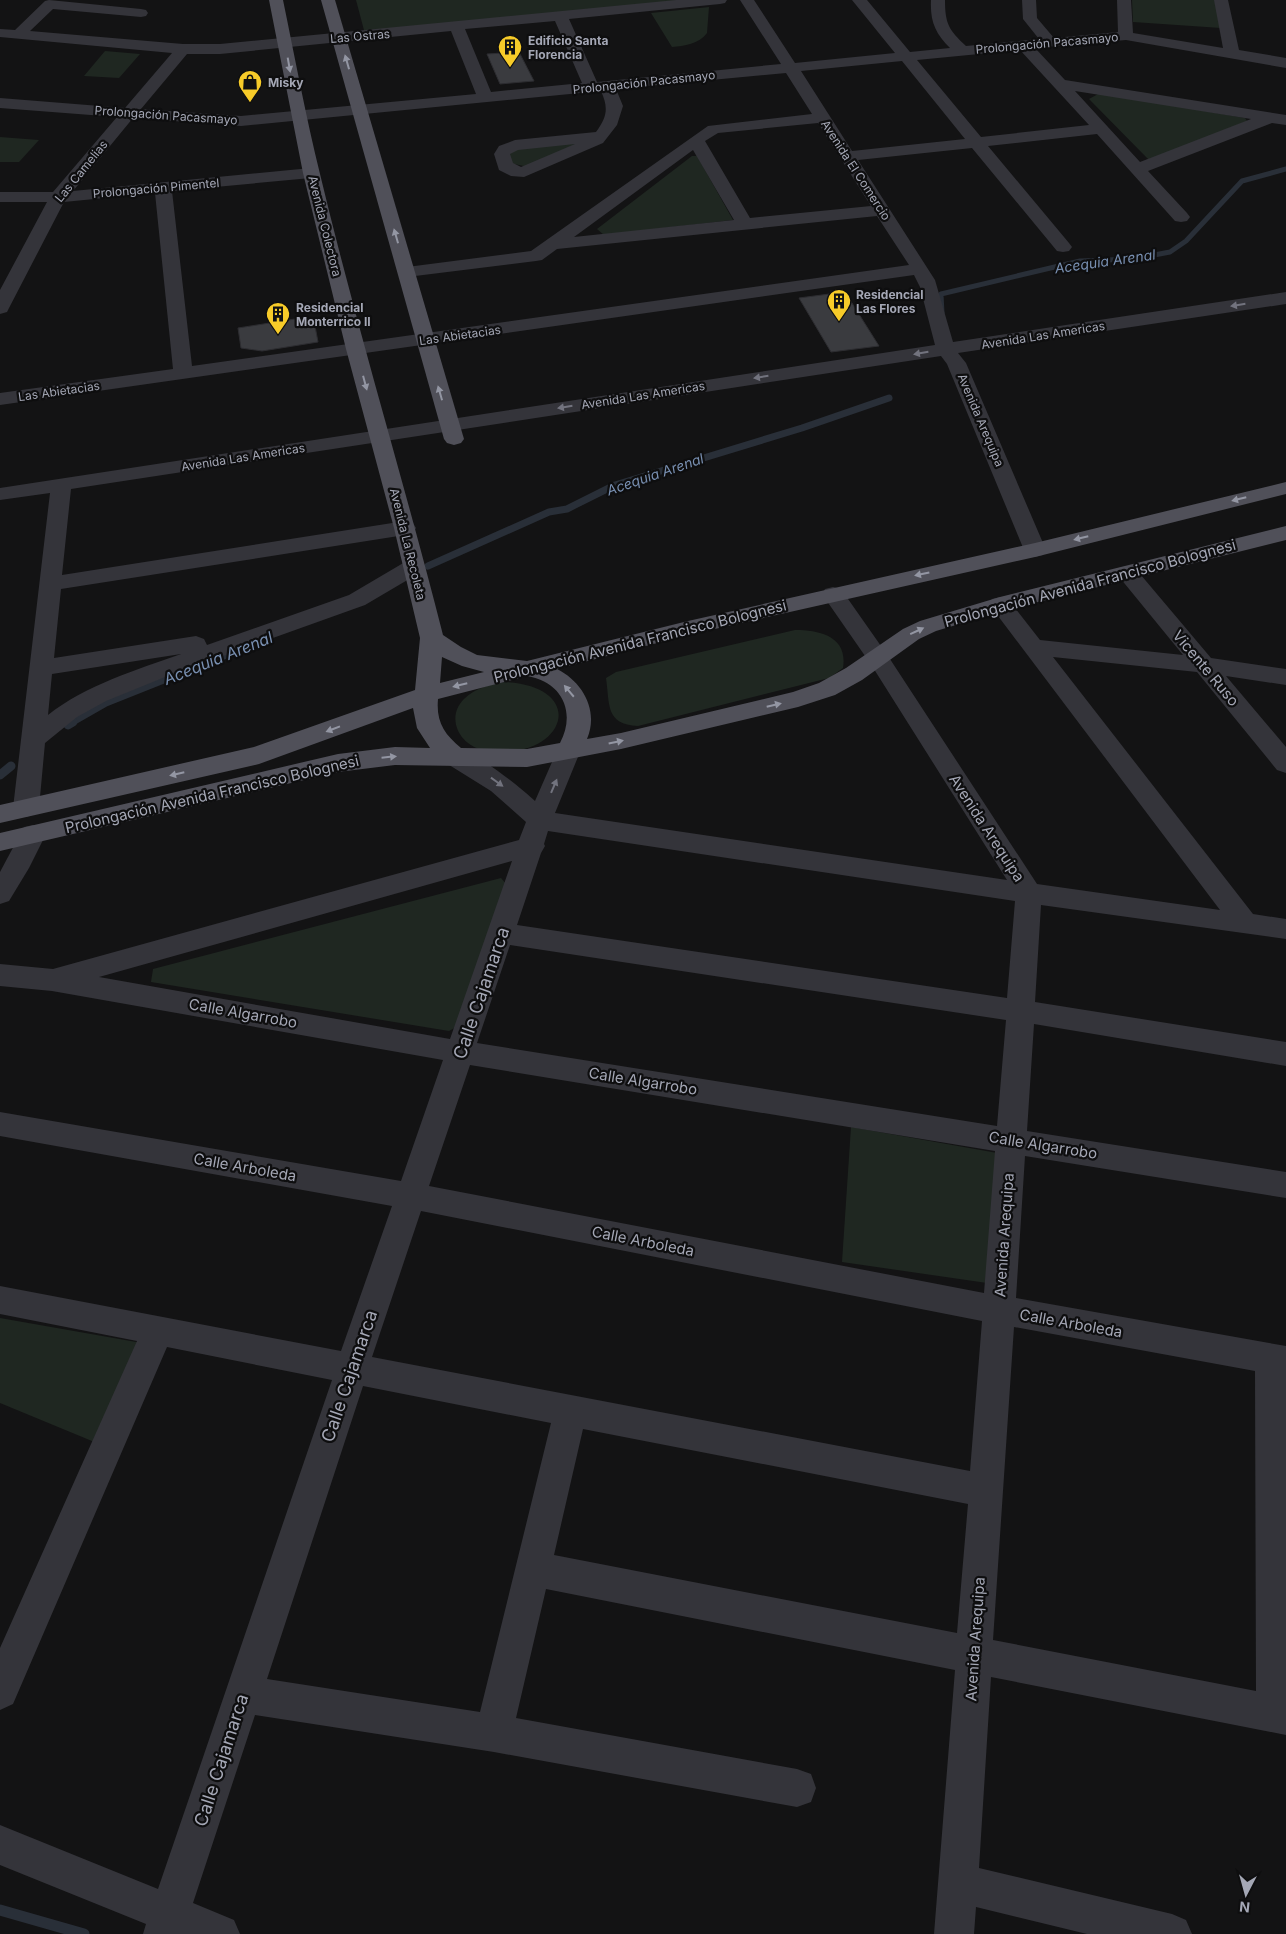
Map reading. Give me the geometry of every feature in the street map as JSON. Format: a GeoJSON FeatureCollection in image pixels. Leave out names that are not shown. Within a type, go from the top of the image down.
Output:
{"type":"FeatureCollection","features":[{"type":"Feature","properties":{"kind":"main road","name":"Avenida Colectora"},"geometry":{"type":"LineString","coordinates":[[276,0],[311,173],[382,443]]}},
{"type":"Feature","properties":{"kind":"main road"},"geometry":{"type":"LineString","coordinates":[[328,0],[452,432]]}},
{"type":"Feature","properties":{"kind":"main road","name":"Avenida La Recoleta"},"geometry":{"type":"LineString","coordinates":[[382,443],[432,638],[427,694]]}},
{"type":"Feature","properties":{"kind":"main road","name":"Prolongación Avenida Francisco Bolognesi"},"geometry":{"type":"LineString","coordinates":[[0,814],[259,755],[427,694],[524,669],[833,594],[1035,550],[1286,488]]}},
{"type":"Feature","properties":{"kind":"main road","name":"Prolongación Avenida Francisco Bolognesi"},"geometry":{"type":"LineString","coordinates":[[0,842],[338,763],[395,756],[527,758],[568,752],[798,700],[827,689],[854,674],[911,634],[928,626],[1000,604],[1286,533]]}},
{"type":"Feature","properties":{"kind":"main road"},"geometry":{"type":"LineString","coordinates":[[432,638],[450,652],[474,662],[524,669]]}},
{"type":"Feature","properties":{"kind":"main road","name":"Calle Cajamarca"},"geometry":{"type":"LineString","coordinates":[[524,669],[548,674],[563,684],[574,696],[580,709],[580,724],[568,752]]}},
{"type":"Feature","properties":{"kind":"main road"},"geometry":{"type":"LineString","coordinates":[[427,694],[425,710],[429,728],[439,743],[455,757]]}},
{"type":"Feature","properties":{"kind":"street","name":"Las Ostras"},"geometry":{"type":"LineString","coordinates":[[0,33],[183,49],[220,49],[720,0]]}},
{"type":"Feature","properties":{"kind":"street","name":"Avenida El Comercio"},"geometry":{"type":"LineString","coordinates":[[747,0],[920,270],[929,287],[937,327],[951,356]]}},
{"type":"Feature","properties":{"kind":"street"},"geometry":{"type":"LineString","coordinates":[[859,0],[1063,247]]}},
{"type":"Feature","properties":{"kind":"street"},"geometry":{"type":"LineString","coordinates":[[938,0],[937,21],[942,31],[962,51]]}},
{"type":"Feature","properties":{"kind":"street"},"geometry":{"type":"LineString","coordinates":[[1028,0],[1030,18],[1050,42]]}},
{"type":"Feature","properties":{"kind":"street"},"geometry":{"type":"LineString","coordinates":[[1124,0],[1126,36]]}},
{"type":"Feature","properties":{"kind":"street"},"geometry":{"type":"LineString","coordinates":[[1221,0],[1232,54]]}},
{"type":"Feature","properties":{"kind":"street"},"geometry":{"type":"LineString","coordinates":[[18,35],[50,4],[141,13]]}},
{"type":"Feature","properties":{"kind":"street"},"geometry":{"type":"LineString","coordinates":[[560,16],[598,86],[615,106],[607,129],[601,136],[582,148],[524,172],[516,172],[505,166],[502,154],[505,149],[515,145],[601,136]]}},
{"type":"Feature","properties":{"kind":"street"},"geometry":{"type":"LineString","coordinates":[[458,27],[485,97]]}},
{"type":"Feature","properties":{"kind":"street","name":"Prolongación Pacasmayo"},"geometry":{"type":"LineString","coordinates":[[0,102],[128,114],[241,121],[1126,36],[1286,64]]}},
{"type":"Feature","properties":{"kind":"street"},"geometry":{"type":"LineString","coordinates":[[1024,45],[1181,217]]}},
{"type":"Feature","properties":{"kind":"street","name":"Las Camelias"},"geometry":{"type":"LineString","coordinates":[[0,308],[58,197],[183,49]]}},
{"type":"Feature","properties":{"kind":"street"},"geometry":{"type":"LineString","coordinates":[[1060,84],[1278,118]]}},
{"type":"Feature","properties":{"kind":"street"},"geometry":{"type":"LineString","coordinates":[[407,272],[536,256],[696,140],[714,129],[823,118]]}},
{"type":"Feature","properties":{"kind":"street"},"geometry":{"type":"LineString","coordinates":[[1138,169],[1278,118]]}},
{"type":"Feature","properties":{"kind":"street"},"geometry":{"type":"LineString","coordinates":[[848,156],[1101,129]]}},
{"type":"Feature","properties":{"kind":"street"},"geometry":{"type":"LineString","coordinates":[[696,140],[746,224]]}},
{"type":"Feature","properties":{"kind":"street","name":"Prolongación Pimentel"},"geometry":{"type":"LineString","coordinates":[[0,197],[58,197],[311,173]]}},
{"type":"Feature","properties":{"kind":"street"},"geometry":{"type":"LineString","coordinates":[[163,188],[183,373]]}},
{"type":"Feature","properties":{"kind":"street"},"geometry":{"type":"LineString","coordinates":[[554,244],[882,210]]}},
{"type":"Feature","properties":{"kind":"street","name":"Las Abietacias"},"geometry":{"type":"LineString","coordinates":[[0,399],[920,270]]}},
{"type":"Feature","properties":{"kind":"street","name":"Avenida Las Americas"},"geometry":{"type":"LineString","coordinates":[[0,508],[61,492],[951,356],[1286,298]]}},
{"type":"Feature","properties":{"kind":"street","name":"Avenida Las Americas"},"geometry":{"type":"LineString","coordinates":[[951,356],[1286,315]]}},
{"type":"Feature","properties":{"kind":"street","name":"Avenida Arequipa"},"geometry":{"type":"LineString","coordinates":[[951,356],[1035,550]]}},
{"type":"Feature","properties":{"kind":"street"},"geometry":{"type":"LineString","coordinates":[[26,808],[61,492]]}},
{"type":"Feature","properties":{"kind":"street","name":"Avenida Las Americas"},"geometry":{"type":"LineString","coordinates":[[0,494],[61,492]]}},
{"type":"Feature","properties":{"kind":"street"},"geometry":{"type":"LineString","coordinates":[[52,584],[405,528]]}},
{"type":"Feature","properties":{"kind":"street"},"geometry":{"type":"LineString","coordinates":[[34,739],[69,711],[98,695],[162,669],[357,600],[413,567]]}},
{"type":"Feature","properties":{"kind":"street","name":"Vicente Ruso"},"geometry":{"type":"LineString","coordinates":[[1127,572],[1286,764]]}},
{"type":"Feature","properties":{"kind":"street","name":"Avenida Arequipa"},"geometry":{"type":"LineString","coordinates":[[833,594],[878,657],[1028,892],[954,1934]]}},
{"type":"Feature","properties":{"kind":"street"},"geometry":{"type":"LineString","coordinates":[[1000,604],[1246,923]]}},
{"type":"Feature","properties":{"kind":"street"},"geometry":{"type":"LineString","coordinates":[[42,668],[260,634]]}},
{"type":"Feature","properties":{"kind":"street"},"geometry":{"type":"LineString","coordinates":[[1033,647],[1286,677]]}},
{"type":"Feature","properties":{"kind":"street","name":"Calle Cajamarca"},"geometry":{"type":"LineString","coordinates":[[167,1923],[352,1368],[536,833],[568,752]]}},
{"type":"Feature","properties":{"kind":"street"},"geometry":{"type":"LineString","coordinates":[[455,757],[487,774],[515,795],[536,833]]}},
{"type":"Feature","properties":{"kind":"street"},"geometry":{"type":"LineString","coordinates":[[52,980],[536,833],[1028,892],[1286,929]]}},
{"type":"Feature","properties":{"kind":"street"},"geometry":{"type":"LineString","coordinates":[[0,894],[33,834]]}},
{"type":"Feature","properties":{"kind":"street"},"geometry":{"type":"LineString","coordinates":[[502,933],[1020,1011],[1286,1054]]}},
{"type":"Feature","properties":{"kind":"street","name":"Calle Algarrobo"},"geometry":{"type":"LineString","coordinates":[[0,975],[52,980],[461,1052],[1286,1185]]}},
{"type":"Feature","properties":{"kind":"street","name":"Calle Arboleda"},"geometry":{"type":"LineString","coordinates":[[0,1124],[411,1196],[998,1310],[1278,1360]]}},
{"type":"Feature","properties":{"kind":"street"},"geometry":{"type":"LineString","coordinates":[[0,1300],[985,1491]]}},
{"type":"Feature","properties":{"kind":"street"},"geometry":{"type":"LineString","coordinates":[[0,1691],[158,1330]]}},
{"type":"Feature","properties":{"kind":"street"},"geometry":{"type":"LineString","coordinates":[[534,1569],[1281,1715],[1278,1360]]}},
{"type":"Feature","properties":{"kind":"street"},"geometry":{"type":"LineString","coordinates":[[494,1733],[571,1410]]}},
{"type":"Feature","properties":{"kind":"street"},"geometry":{"type":"LineString","coordinates":[[242,1694],[494,1733],[798,1788]]}},
{"type":"Feature","properties":{"kind":"street"},"geometry":{"type":"LineString","coordinates":[[0,1845],[167,1923],[220,1934]]}},
{"type":"Feature","properties":{"kind":"street"},"geometry":{"type":"LineString","coordinates":[[957,1883],[1172,1934]]}},
{"type":"Feature","properties":{"kind":"shaded area"},"geometry":{"type":"Polygon","coordinates":[[[356,0],[700,0],[365,34],[356,0]]]}},
{"type":"Feature","properties":{"kind":"shaded area"},"geometry":{"type":"Polygon","coordinates":[[[1132,0],[1216,0],[1221,28],[1133,22],[1132,0]]]}},
{"type":"Feature","properties":{"kind":"shaded area"},"geometry":{"type":"Polygon","coordinates":[[[709,7],[707,33],[704,37],[696,42],[677,47],[672,47],[651,13],[709,7]]]}},
{"type":"Feature","properties":{"kind":"shaded area"},"geometry":{"type":"Polygon","coordinates":[[[105,51],[140,54],[119,78],[84,76],[105,51]]]}},
{"type":"Feature","properties":{"kind":"shaded area"},"geometry":{"type":"Polygon","coordinates":[[[1100,93],[1245,118],[1247,121],[1150,161],[1089,99],[1100,93]]]}},
{"type":"Feature","properties":{"kind":"shaded area"},"geometry":{"type":"Polygon","coordinates":[[[0,137],[39,140],[19,162],[0,162],[0,137]]]}},
{"type":"Feature","properties":{"kind":"shaded area"},"geometry":{"type":"Polygon","coordinates":[[[580,140],[585,144],[528,167],[510,163],[510,148],[580,140]]]}},
{"type":"Feature","properties":{"kind":"shaded area"},"geometry":{"type":"Polygon","coordinates":[[[692,156],[697,156],[733,220],[604,235],[597,229],[692,156]]]}},
{"type":"Feature","properties":{"kind":"shaded area"},"geometry":{"type":"Polygon","coordinates":[[[795,630],[805,630],[831,637],[841,649],[843,668],[829,678],[638,726],[620,721],[614,717],[611,711],[606,678],[616,672],[795,630]]]}},
{"type":"Feature","properties":{"kind":"shaded area"},"geometry":{"type":"Polygon","coordinates":[[[506,682],[533,687],[550,697],[558,709],[557,723],[549,736],[533,746],[511,751],[484,750],[475,747],[462,737],[458,730],[456,714],[458,706],[468,695],[478,689],[506,682]]]}},
{"type":"Feature","properties":{"kind":"shaded area"},"geometry":{"type":"Polygon","coordinates":[[[501,878],[507,885],[458,1026],[449,1031],[151,982],[153,969],[501,878]]]}},
{"type":"Feature","properties":{"kind":"shaded area"},"geometry":{"type":"Polygon","coordinates":[[[851,1127],[1003,1154],[994,1284],[842,1262],[851,1127]]]}},
{"type":"Feature","properties":{"kind":"shaded area"},"geometry":{"type":"Polygon","coordinates":[[[0,1318],[142,1343],[104,1446],[0,1403],[0,1318]]]}},
{"type":"Feature","properties":{"kind":"building","name":"Edificio Santa Florencia"},"geometry":{"type":"Polygon","coordinates":[[[519,52],[534,81],[500,84],[487,54],[519,52]]]}},
{"type":"Feature","properties":{"kind":"building","name":"Residencial Las Flores"},"geometry":{"type":"Polygon","coordinates":[[[845,292],[879,346],[831,352],[799,298],[845,292]]]}},
{"type":"Feature","properties":{"kind":"building","name":"Residencial Monterrico II"},"geometry":{"type":"Polygon","coordinates":[[[295,319],[314,321],[318,342],[262,351],[241,348],[238,328],[295,319]]]}},
{"type":"Feature","properties":{"kind":"waterway","name":"Acequia Arenal"},"geometry":{"type":"LineString","coordinates":[[942,313],[941,294],[1080,261],[1133,259],[1170,252],[1186,241],[1242,181],[1286,169]]}},
{"type":"Feature","properties":{"kind":"waterway","name":"Acequia Arenal"},"geometry":{"type":"LineString","coordinates":[[428,566],[549,512],[567,509],[615,485],[802,428],[889,398]]}},
{"type":"Feature","properties":{"kind":"waterway","name":"Acequia Arenal"},"geometry":{"type":"LineString","coordinates":[[71,723],[106,703],[234,652]]}},
{"type":"Feature","properties":{"kind":"waterway","name":"Acequia Arenal"},"geometry":{"type":"LineString","coordinates":[[68,725],[73,722]]}},
{"type":"Feature","properties":{"kind":"waterway","name":"Acequia Arenal"},"geometry":{"type":"LineString","coordinates":[[0,775],[11,766]]}},
{"type":"Feature","properties":{"kind":"waterway"},"geometry":{"type":"LineString","coordinates":[[0,1910],[84,1934]]}},
{"type":"Feature","properties":{"kind":"place","name":"Edificio Santa Florencia"},"geometry":{"type":"Point","coordinates":[510,68]}},
{"type":"Feature","properties":{"kind":"place","name":"Misky"},"geometry":{"type":"Point","coordinates":[250,103]}},
{"type":"Feature","properties":{"kind":"place","name":"Residencial Las Flores"},"geometry":{"type":"Point","coordinates":[839,322]}},
{"type":"Feature","properties":{"kind":"place","name":"Residencial Monterrico II"},"geometry":{"type":"Point","coordinates":[278,335]}}]}
